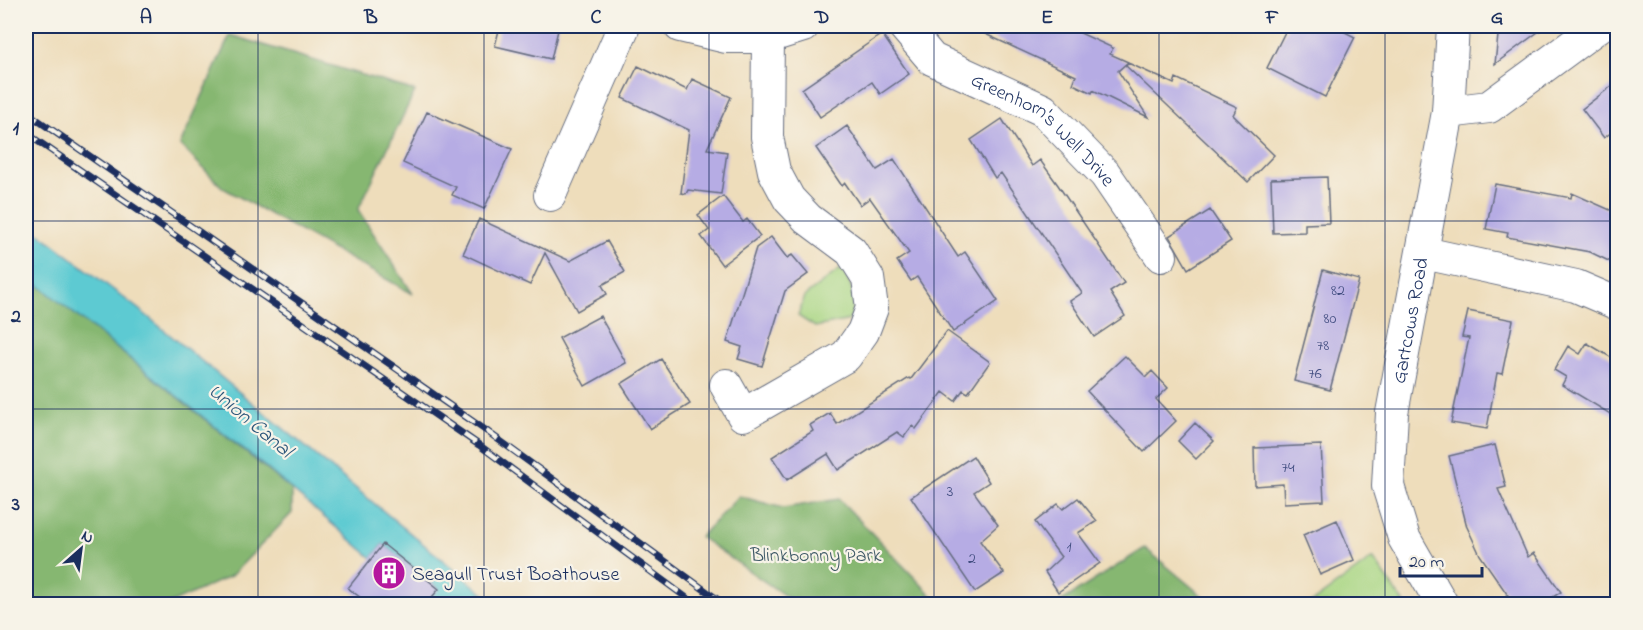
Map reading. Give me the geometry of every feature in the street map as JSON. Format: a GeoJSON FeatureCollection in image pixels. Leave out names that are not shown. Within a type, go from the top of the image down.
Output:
{"type":"FeatureCollection","features":[{"type":"Feature","properties":{"kind":"street"},"geometry":{"type":"LineString","coordinates":[[550,195],[624,26]]}},
{"type":"Feature","properties":{"kind":"street"},"geometry":{"type":"LineString","coordinates":[[680,26],[726,37],[768,37],[803,26]]}},
{"type":"Feature","properties":{"kind":"street","name":"Greenhorn's Well Drive"},"geometry":{"type":"LineString","coordinates":[[904,26],[932,59],[1043,110],[1105,174],[1161,256]]}},
{"type":"Feature","properties":{"kind":"street","name":"Gartcows Road"},"geometry":{"type":"LineString","coordinates":[[1442,604],[1404,538],[1388,486],[1392,413],[1405,336],[1424,253],[1448,112],[1453,26]]}},
{"type":"Feature","properties":{"kind":"street"},"geometry":{"type":"LineString","coordinates":[[1448,112],[1489,107],[1599,26]]}},
{"type":"Feature","properties":{"kind":"street"},"geometry":{"type":"LineString","coordinates":[[726,385],[743,415],[846,356],[863,332],[872,308],[868,278],[851,251],[808,219],[789,199],[774,171],[767,137],[768,37]]}},
{"type":"Feature","properties":{"kind":"street"},"geometry":{"type":"LineString","coordinates":[[1424,253],[1576,286],[1617,304]]}},
{"type":"Feature","properties":{"kind":"green space"},"geometry":{"type":"Polygon","coordinates":[[[230,35],[415,91],[358,210],[413,294],[223,188],[180,145],[230,35]]]}},
{"type":"Feature","properties":{"kind":"green space"},"geometry":{"type":"Polygon","coordinates":[[[840,269],[851,286],[853,306],[850,320],[815,327],[798,316],[805,296],[840,269]]]}},
{"type":"Feature","properties":{"kind":"green space"},"geometry":{"type":"Polygon","coordinates":[[[26,275],[292,490],[292,513],[231,576],[169,604],[26,604],[28,592],[26,590],[26,275]]]}},
{"type":"Feature","properties":{"kind":"green space","name":"Blinkbonny Park"},"geometry":{"type":"Polygon","coordinates":[[[739,496],[783,508],[839,499],[940,604],[797,604],[700,537],[739,496]]]}},
{"type":"Feature","properties":{"kind":"green space"},"geometry":{"type":"Polygon","coordinates":[[[1145,548],[1212,604],[1057,604],[1145,548]]]}},
{"type":"Feature","properties":{"kind":"green space"},"geometry":{"type":"Polygon","coordinates":[[[1373,558],[1405,604],[1310,604],[1373,558]]]}},
{"type":"Feature","properties":{"kind":"water","name":"Union Canal"},"geometry":{"type":"Polygon","coordinates":[[[26,223],[141,311],[496,604],[426,604],[438,588],[383,544],[372,558],[264,466],[26,275],[26,223]]]}},
{"type":"Feature","properties":{"kind":"building"},"geometry":{"type":"Polygon","coordinates":[[[500,26],[559,26],[551,59],[495,46],[500,26]]]}},
{"type":"Feature","properties":{"kind":"building"},"geometry":{"type":"Polygon","coordinates":[[[968,26],[1065,26],[1113,48],[1110,54],[1128,62],[1118,71],[1148,117],[1093,90],[1092,93],[1073,84],[1076,76],[968,26]]]}},
{"type":"Feature","properties":{"kind":"building"},"geometry":{"type":"Polygon","coordinates":[[[1288,26],[1333,26],[1355,37],[1325,97],[1267,68],[1288,26]]]}},
{"type":"Feature","properties":{"kind":"building"},"geometry":{"type":"Polygon","coordinates":[[[1499,26],[1546,26],[1495,64],[1499,26]]]}},
{"type":"Feature","properties":{"kind":"building"},"geometry":{"type":"Polygon","coordinates":[[[882,34],[909,74],[880,94],[872,82],[820,117],[802,89],[882,34]]]}},
{"type":"Feature","properties":{"kind":"building"},"geometry":{"type":"Polygon","coordinates":[[[1128,63],[1174,84],[1176,78],[1237,107],[1233,115],[1274,155],[1248,182],[1126,66],[1128,63]]]}},
{"type":"Feature","properties":{"kind":"building"},"geometry":{"type":"Polygon","coordinates":[[[638,66],[687,90],[692,79],[731,97],[707,149],[727,152],[721,194],[688,190],[686,194],[681,193],[689,130],[622,98],[638,66]]]}},
{"type":"Feature","properties":{"kind":"building"},"geometry":{"type":"Polygon","coordinates":[[[1617,82],[1617,128],[1604,138],[1582,109],[1617,82]]]}},
{"type":"Feature","properties":{"kind":"building"},"geometry":{"type":"Polygon","coordinates":[[[427,112],[512,149],[484,209],[452,195],[456,187],[403,163],[427,112]]]}},
{"type":"Feature","properties":{"kind":"building"},"geometry":{"type":"Polygon","coordinates":[[[1002,119],[1032,166],[1040,160],[1124,283],[1110,292],[1125,316],[1094,337],[1070,301],[1082,293],[1001,173],[995,178],[971,140],[1002,119]]]}},
{"type":"Feature","properties":{"kind":"building"},"geometry":{"type":"Polygon","coordinates":[[[847,126],[877,170],[894,159],[958,257],[965,252],[998,301],[953,332],[917,277],[911,281],[897,261],[909,253],[870,198],[860,205],[845,183],[842,186],[816,148],[847,126]]]}},
{"type":"Feature","properties":{"kind":"building"},"geometry":{"type":"Polygon","coordinates":[[[1327,177],[1329,223],[1305,224],[1305,232],[1273,233],[1271,179],[1327,177]]]}},
{"type":"Feature","properties":{"kind":"building"},"geometry":{"type":"Polygon","coordinates":[[[1495,184],[1571,198],[1572,193],[1617,213],[1617,265],[1590,252],[1507,237],[1508,233],[1486,229],[1495,184]]]}},
{"type":"Feature","properties":{"kind":"building"},"geometry":{"type":"Polygon","coordinates":[[[723,196],[743,222],[747,219],[760,236],[722,265],[701,236],[709,230],[698,215],[723,196]]]}},
{"type":"Feature","properties":{"kind":"building"},"geometry":{"type":"Polygon","coordinates":[[[1210,210],[1231,241],[1188,269],[1169,236],[1210,210]]]}},
{"type":"Feature","properties":{"kind":"building"},"geometry":{"type":"Polygon","coordinates":[[[479,219],[570,261],[607,241],[625,272],[602,285],[607,294],[577,311],[545,253],[530,285],[463,254],[479,219]]]}},
{"type":"Feature","properties":{"kind":"building"},"geometry":{"type":"Polygon","coordinates":[[[771,237],[787,258],[792,255],[808,274],[785,291],[762,366],[738,359],[742,347],[727,342],[756,248],[771,237]]]}},
{"type":"Feature","properties":{"kind":"building"},"geometry":{"type":"Polygon","coordinates":[[[1323,270],[1359,280],[1330,390],[1294,381],[1323,270]]]}},
{"type":"Feature","properties":{"kind":"building"},"geometry":{"type":"Polygon","coordinates":[[[1468,311],[1513,320],[1502,374],[1497,373],[1487,429],[1451,423],[1469,338],[1462,337],[1468,311]]]}},
{"type":"Feature","properties":{"kind":"building"},"geometry":{"type":"Polygon","coordinates":[[[600,316],[626,363],[585,386],[559,338],[600,316]]]}},
{"type":"Feature","properties":{"kind":"building"},"geometry":{"type":"Polygon","coordinates":[[[947,331],[990,362],[968,393],[963,390],[955,401],[943,392],[916,429],[912,426],[904,437],[897,432],[838,470],[828,454],[787,480],[772,457],[813,431],[810,425],[830,413],[837,424],[909,378],[911,379],[947,331]]]}},
{"type":"Feature","properties":{"kind":"building"},"geometry":{"type":"Polygon","coordinates":[[[1587,343],[1617,361],[1617,418],[1562,385],[1566,377],[1554,370],[1568,346],[1580,354],[1587,343]]]}},
{"type":"Feature","properties":{"kind":"building"},"geometry":{"type":"Polygon","coordinates":[[[1125,356],[1146,377],[1152,371],[1168,388],[1156,399],[1176,421],[1144,452],[1087,391],[1125,356]]]}},
{"type":"Feature","properties":{"kind":"building"},"geometry":{"type":"Polygon","coordinates":[[[661,359],[690,404],[650,429],[621,384],[661,359]]]}},
{"type":"Feature","properties":{"kind":"building"},"geometry":{"type":"Polygon","coordinates":[[[1195,423],[1214,441],[1196,459],[1178,441],[1195,423]]]}},
{"type":"Feature","properties":{"kind":"building"},"geometry":{"type":"Polygon","coordinates":[[[1321,445],[1324,501],[1284,503],[1283,484],[1255,486],[1254,448],[1321,445]]]}},
{"type":"Feature","properties":{"kind":"building"},"geometry":{"type":"Polygon","coordinates":[[[1495,445],[1506,487],[1498,489],[1528,557],[1534,553],[1561,592],[1542,604],[1514,604],[1480,555],[1467,527],[1449,456],[1495,445]]]}},
{"type":"Feature","properties":{"kind":"building"},"geometry":{"type":"Polygon","coordinates":[[[973,456],[989,482],[974,492],[998,525],[980,541],[1004,573],[975,592],[911,497],[973,456]]]}},
{"type":"Feature","properties":{"kind":"building"},"geometry":{"type":"Polygon","coordinates":[[[1078,498],[1097,521],[1078,533],[1100,563],[1058,592],[1045,572],[1061,557],[1035,522],[1058,504],[1063,509],[1078,498]]]}},
{"type":"Feature","properties":{"kind":"building"},"geometry":{"type":"Polygon","coordinates":[[[1337,520],[1354,560],[1320,575],[1303,535],[1337,520]]]}},
{"type":"Feature","properties":{"kind":"building","name":"Seagull Trust Boathouse"},"geometry":{"type":"Polygon","coordinates":[[[383,544],[439,589],[426,604],[369,604],[348,588],[383,544]]]}},
{"type":"Feature","properties":{"kind":"railway"},"geometry":{"type":"LineString","coordinates":[[26,112],[488,432],[724,604]]}},
{"type":"Feature","properties":{"kind":"railway"},"geometry":{"type":"LineString","coordinates":[[26,133],[479,445],[695,604]]}},
{"type":"Feature","properties":{"kind":"place","name":"Seagull Trust Boathouse"},"geometry":{"type":"Point","coordinates":[389,573]}}]}
